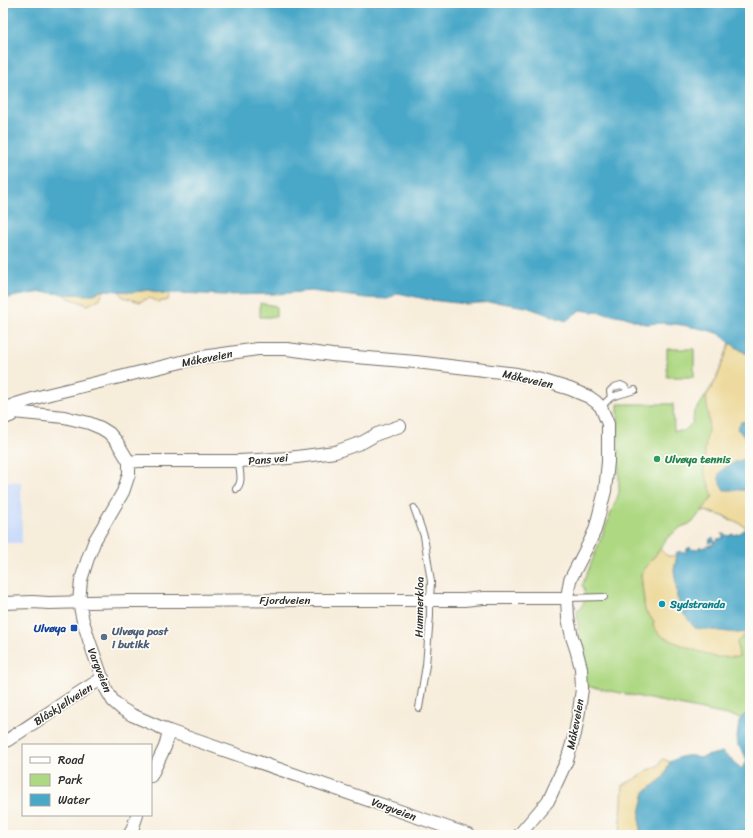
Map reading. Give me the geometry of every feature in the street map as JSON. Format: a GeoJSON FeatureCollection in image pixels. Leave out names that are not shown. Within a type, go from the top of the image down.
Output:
{"type":"FeatureCollection","features":[{"type":"Feature","properties":{"kind":"street","name":"Måkeveien"},"geometry":{"type":"LineString","coordinates":[[3,410],[16,404],[46,395],[202,357],[258,349],[287,350],[423,363],[517,374],[570,389],[596,402],[601,407],[608,424],[608,462],[605,491],[595,530],[570,580],[567,598],[568,618],[581,668],[582,689],[578,721],[567,760],[548,801],[519,835]]}},
{"type":"Feature","properties":{"kind":"street"},"geometry":{"type":"LineString","coordinates":[[3,410],[17,413],[64,417],[89,423],[109,433],[117,442],[130,462]]}},
{"type":"Feature","properties":{"kind":"street","name":"Pans vei"},"geometry":{"type":"LineString","coordinates":[[130,462],[239,461],[288,458],[335,452],[400,426]]}},
{"type":"Feature","properties":{"kind":"street","name":"Vargveien"},"geometry":{"type":"LineString","coordinates":[[130,462],[129,474],[123,492],[95,540],[88,558],[81,580],[79,602],[88,640],[106,689],[113,701],[132,715],[169,731],[469,835]]}},
{"type":"Feature","properties":{"kind":"street","name":"Fjordveien"},"geometry":{"type":"LineString","coordinates":[[3,603],[567,598]]}},
{"type":"Feature","properties":{"kind":"street","name":"Blåskjellveien"},"geometry":{"type":"LineString","coordinates":[[3,743],[79,692],[103,678]]}},
{"type":"Feature","properties":{"kind":"street"},"geometry":{"type":"LineString","coordinates":[[152,774],[169,731]]}},
{"type":"Feature","properties":{"kind":"street"},"geometry":{"type":"LineString","coordinates":[[134,833],[137,816]]}},
{"type":"Feature","properties":{"kind":"lane"},"geometry":{"type":"LineString","coordinates":[[601,407],[611,397],[631,391]]}},
{"type":"Feature","properties":{"kind":"lane"},"geometry":{"type":"LineString","coordinates":[[3,422],[13,418],[17,413]]}},
{"type":"Feature","properties":{"kind":"lane"},"geometry":{"type":"LineString","coordinates":[[236,488],[241,482],[239,461]]}},
{"type":"Feature","properties":{"kind":"lane","name":"Hummerkloa"},"geometry":{"type":"LineString","coordinates":[[414,508],[424,536],[431,582],[426,665],[418,708]]}},
{"type":"Feature","properties":{"kind":"lane"},"geometry":{"type":"LineString","coordinates":[[567,598],[604,597]]}},
{"type":"Feature","properties":{"kind":"shaded area"},"geometry":{"type":"Polygon","coordinates":[[[3,481],[21,482],[22,543],[3,543],[3,481]]]}},
{"type":"Feature","properties":{"kind":"green space"},"geometry":{"type":"Polygon","coordinates":[[[260,303],[276,306],[276,317],[260,317],[260,303]]]}},
{"type":"Feature","properties":{"kind":"green space"},"geometry":{"type":"Polygon","coordinates":[[[730,343],[745,353],[750,354],[750,421],[741,422],[748,440],[750,441],[750,457],[735,462],[724,490],[750,490],[750,526],[747,528],[740,522],[728,519],[721,515],[702,511],[692,523],[681,527],[667,538],[641,574],[645,611],[654,621],[653,626],[739,656],[737,642],[749,631],[750,632],[750,709],[741,718],[592,687],[585,687],[579,642],[577,611],[582,606],[585,595],[584,587],[582,586],[619,493],[618,404],[673,404],[674,431],[684,431],[693,422],[694,411],[716,380],[730,343]]]}},
{"type":"Feature","properties":{"kind":"green space"},"geometry":{"type":"Polygon","coordinates":[[[667,349],[694,349],[694,377],[667,377],[667,349]]]}},
{"type":"Feature","properties":{"kind":"sand"},"geometry":{"type":"Polygon","coordinates":[[[105,290],[99,299],[88,305],[69,298],[64,294],[90,295],[105,290]]]}},
{"type":"Feature","properties":{"kind":"sand"},"geometry":{"type":"Polygon","coordinates":[[[149,290],[170,293],[168,300],[159,302],[149,298],[140,302],[123,297],[119,291],[133,292],[149,290]]]}},
{"type":"Feature","properties":{"kind":"sand"},"geometry":{"type":"Polygon","coordinates":[[[730,343],[745,353],[750,354],[750,421],[741,422],[748,440],[750,441],[750,457],[735,462],[739,490],[750,490],[750,526],[747,528],[738,522],[725,517],[707,511],[702,511],[713,496],[704,471],[705,449],[709,423],[706,396],[716,380],[730,343]]]}},
{"type":"Feature","properties":{"kind":"sand","name":"Sydstranda"},"geometry":{"type":"Polygon","coordinates":[[[660,549],[667,556],[677,555],[674,570],[677,598],[737,633],[749,631],[737,642],[739,657],[715,657],[689,648],[661,636],[653,626],[654,621],[645,611],[641,574],[660,549]]]}},
{"type":"Feature","properties":{"kind":"sand"},"geometry":{"type":"Polygon","coordinates":[[[663,759],[670,762],[664,777],[645,792],[640,813],[640,835],[620,835],[623,785],[637,778],[646,771],[658,766],[663,759]]]}},
{"type":"Feature","properties":{"kind":"water"},"geometry":{"type":"Polygon","coordinates":[[[3,3],[750,3],[750,354],[745,353],[730,343],[720,334],[682,325],[664,323],[645,324],[622,316],[580,310],[566,321],[526,307],[495,302],[466,304],[430,300],[398,293],[388,299],[366,298],[311,291],[277,294],[224,295],[162,293],[149,290],[133,292],[105,290],[90,295],[41,292],[3,299],[3,3]]]}},
{"type":"Feature","properties":{"kind":"water"},"geometry":{"type":"Polygon","coordinates":[[[750,421],[750,441],[737,429],[741,422],[750,421]]]}},
{"type":"Feature","properties":{"kind":"water"},"geometry":{"type":"Polygon","coordinates":[[[750,457],[750,490],[724,490],[721,486],[719,473],[729,465],[750,457]]]}},
{"type":"Feature","properties":{"kind":"water"},"geometry":{"type":"Polygon","coordinates":[[[750,526],[750,632],[737,633],[695,628],[683,613],[677,597],[674,570],[677,555],[676,553],[680,551],[683,553],[687,552],[688,550],[686,550],[690,547],[693,550],[700,548],[700,546],[701,548],[714,544],[711,541],[709,543],[709,540],[713,537],[714,541],[719,541],[717,539],[724,537],[722,534],[729,536],[732,534],[734,535],[750,526]]]}},
{"type":"Feature","properties":{"kind":"water"},"geometry":{"type":"Polygon","coordinates":[[[750,709],[750,835],[640,835],[640,813],[645,792],[664,777],[670,762],[684,756],[699,758],[722,752],[742,769],[747,761],[743,751],[738,746],[737,738],[739,722],[750,709]]]}},
{"type":"Feature","properties":{"kind":"place","name":"Ulvøya tennis"},"geometry":{"type":"Point","coordinates":[657,459]}},
{"type":"Feature","properties":{"kind":"place","name":"Sydstranda"},"geometry":{"type":"Point","coordinates":[662,604]}},
{"type":"Feature","properties":{"kind":"place","name":"Ulvøya"},"geometry":{"type":"Point","coordinates":[74,628]}},
{"type":"Feature","properties":{"kind":"place","name":"Ulvøya post i butikk"},"geometry":{"type":"Point","coordinates":[104,637]}}]}
